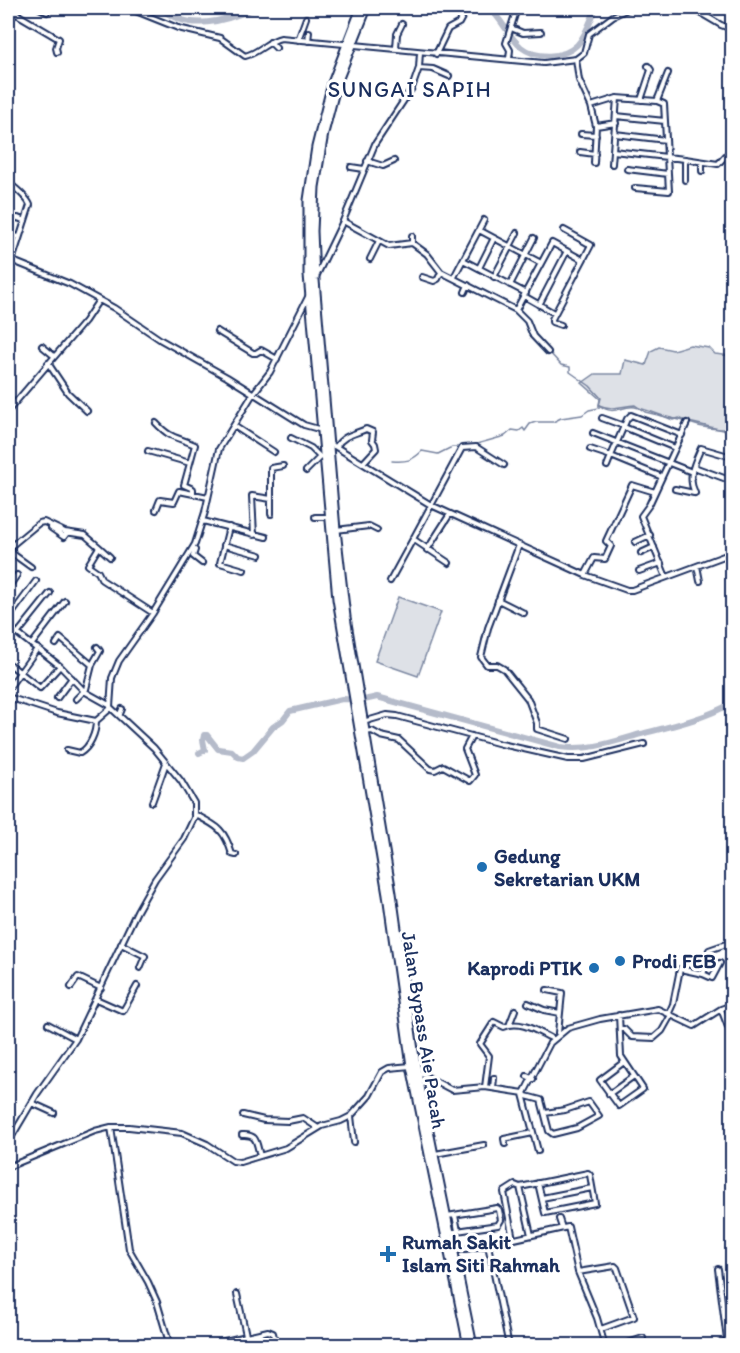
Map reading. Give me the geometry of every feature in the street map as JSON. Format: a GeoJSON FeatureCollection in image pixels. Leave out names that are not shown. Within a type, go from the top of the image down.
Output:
{"type":"FeatureCollection","features":[{"type":"Feature","properties":{"kind":"highway"},"geometry":{"type":"LineString","coordinates":[[354,689],[336,530],[322,458],[323,430],[311,291],[308,214],[312,163],[326,105],[361,8]]}},
{"type":"Feature","properties":{"kind":"highway"},"geometry":{"type":"LineString","coordinates":[[348,45],[367,8]]}},
{"type":"Feature","properties":{"kind":"highway"},"geometry":{"type":"LineString","coordinates":[[311,268],[315,280],[333,446],[331,511],[337,599],[354,689],[365,732],[390,882],[409,1034],[421,1106],[447,1216],[454,1232],[454,1251],[473,1346]]}},
{"type":"Feature","properties":{"kind":"highway","name":"Jalan Bypass Aie Pacah"},"geometry":{"type":"LineString","coordinates":[[361,720],[409,1034],[411,1066],[421,1106],[468,1346]]}},
{"type":"Feature","properties":{"kind":"street"},"geometry":{"type":"LineString","coordinates":[[9,20],[20,8]]}},
{"type":"Feature","properties":{"kind":"street"},"geometry":{"type":"LineString","coordinates":[[39,8],[47,12]]}},
{"type":"Feature","properties":{"kind":"street"},"geometry":{"type":"LineString","coordinates":[[128,8],[178,28],[220,38],[245,57],[281,38],[544,63],[576,59],[587,48],[590,34],[613,16],[630,8]]}},
{"type":"Feature","properties":{"kind":"street"},"geometry":{"type":"LineString","coordinates":[[436,54],[448,29],[459,23],[467,8]]}},
{"type":"Feature","properties":{"kind":"street"},"geometry":{"type":"LineString","coordinates":[[509,59],[510,50],[507,40],[517,8]]}},
{"type":"Feature","properties":{"kind":"street"},"geometry":{"type":"LineString","coordinates":[[692,8],[732,29]]}},
{"type":"Feature","properties":{"kind":"street"},"geometry":{"type":"LineString","coordinates":[[15,13],[59,39],[57,52]]}},
{"type":"Feature","properties":{"kind":"street"},"geometry":{"type":"LineString","coordinates":[[298,40],[306,18]]}},
{"type":"Feature","properties":{"kind":"street"},"geometry":{"type":"LineString","coordinates":[[396,48],[402,24]]}},
{"type":"Feature","properties":{"kind":"street"},"geometry":{"type":"LineString","coordinates":[[511,29],[523,33],[541,32]]}},
{"type":"Feature","properties":{"kind":"street"},"geometry":{"type":"LineString","coordinates":[[308,41],[309,32]]}},
{"type":"Feature","properties":{"kind":"street"},"geometry":{"type":"LineString","coordinates":[[270,42],[276,48]]}},
{"type":"Feature","properties":{"kind":"street"},"geometry":{"type":"LineString","coordinates":[[67,750],[80,753],[85,750],[95,729],[96,721],[111,707],[110,685],[113,672],[192,549],[202,521],[218,452],[253,394],[267,377],[311,291],[367,161],[380,135],[412,88],[419,68],[420,52]]}},
{"type":"Feature","properties":{"kind":"street"},"geometry":{"type":"LineString","coordinates":[[576,59],[579,80],[591,106],[596,126],[594,164]]}},
{"type":"Feature","properties":{"kind":"street"},"geometry":{"type":"LineString","coordinates":[[641,100],[651,70],[648,66]]}},
{"type":"Feature","properties":{"kind":"street"},"geometry":{"type":"LineString","coordinates":[[419,68],[433,69],[449,76]]}},
{"type":"Feature","properties":{"kind":"street"},"geometry":{"type":"LineString","coordinates":[[657,101],[668,73]]}},
{"type":"Feature","properties":{"kind":"street"},"geometry":{"type":"LineString","coordinates":[[591,106],[617,98],[657,101],[664,104],[668,192],[635,188]]}},
{"type":"Feature","properties":{"kind":"street"},"geometry":{"type":"LineString","coordinates":[[612,164],[617,98]]}},
{"type":"Feature","properties":{"kind":"street"},"geometry":{"type":"LineString","coordinates":[[616,116],[665,121]]}},
{"type":"Feature","properties":{"kind":"street"},"geometry":{"type":"LineString","coordinates":[[596,126],[616,123]]}},
{"type":"Feature","properties":{"kind":"street"},"geometry":{"type":"LineString","coordinates":[[581,134],[596,135]]}},
{"type":"Feature","properties":{"kind":"street"},"geometry":{"type":"LineString","coordinates":[[615,134],[666,140]]}},
{"type":"Feature","properties":{"kind":"street"},"geometry":{"type":"LineString","coordinates":[[613,151],[719,164],[732,149]]}},
{"type":"Feature","properties":{"kind":"street"},"geometry":{"type":"LineString","coordinates":[[580,152],[595,154]]}},
{"type":"Feature","properties":{"kind":"street"},"geometry":{"type":"LineString","coordinates":[[685,159],[685,180]]}},
{"type":"Feature","properties":{"kind":"street"},"geometry":{"type":"LineString","coordinates":[[367,161],[383,166],[394,161]]}},
{"type":"Feature","properties":{"kind":"street"},"geometry":{"type":"LineString","coordinates":[[702,162],[702,171]]}},
{"type":"Feature","properties":{"kind":"street"},"geometry":{"type":"LineString","coordinates":[[351,167],[364,169]]}},
{"type":"Feature","properties":{"kind":"street"},"geometry":{"type":"LineString","coordinates":[[627,169],[668,174]]}},
{"type":"Feature","properties":{"kind":"street"},"geometry":{"type":"LineString","coordinates":[[8,183],[30,202],[10,260],[70,284],[160,340],[227,376],[304,425],[323,430]]}},
{"type":"Feature","properties":{"kind":"street"},"geometry":{"type":"LineString","coordinates":[[12,219],[18,218],[25,221]]}},
{"type":"Feature","properties":{"kind":"street"},"geometry":{"type":"LineString","coordinates":[[454,277],[484,220]]}},
{"type":"Feature","properties":{"kind":"street"},"geometry":{"type":"LineString","coordinates":[[343,221],[380,242],[394,247],[412,243],[427,254],[441,272],[516,310],[527,321],[533,336],[548,352]]}},
{"type":"Feature","properties":{"kind":"street"},"geometry":{"type":"LineString","coordinates":[[478,230],[541,263]]}},
{"type":"Feature","properties":{"kind":"street"},"geometry":{"type":"LineString","coordinates":[[561,325],[551,321],[590,244],[564,230]]}},
{"type":"Feature","properties":{"kind":"street"},"geometry":{"type":"LineString","coordinates":[[494,277],[517,232]]}},
{"type":"Feature","properties":{"kind":"street"},"geometry":{"type":"LineString","coordinates":[[8,235],[19,237]]}},
{"type":"Feature","properties":{"kind":"street"},"geometry":{"type":"LineString","coordinates":[[370,259],[382,236]]}},
{"type":"Feature","properties":{"kind":"street"},"geometry":{"type":"LineString","coordinates":[[412,236],[412,243]]}},
{"type":"Feature","properties":{"kind":"street"},"geometry":{"type":"LineString","coordinates":[[478,268],[494,238]]}},
{"type":"Feature","properties":{"kind":"street"},"geometry":{"type":"LineString","coordinates":[[510,285],[534,238]]}},
{"type":"Feature","properties":{"kind":"street"},"geometry":{"type":"LineString","coordinates":[[516,310],[552,243],[583,260]]}},
{"type":"Feature","properties":{"kind":"street"},"geometry":{"type":"LineString","coordinates":[[539,305],[567,250]]}},
{"type":"Feature","properties":{"kind":"street"},"geometry":{"type":"LineString","coordinates":[[463,260],[510,285],[554,313]]}},
{"type":"Feature","properties":{"kind":"street"},"geometry":{"type":"LineString","coordinates":[[422,278],[434,281],[441,272]]}},
{"type":"Feature","properties":{"kind":"street"},"geometry":{"type":"LineString","coordinates":[[465,292],[468,285]]}},
{"type":"Feature","properties":{"kind":"street"},"geometry":{"type":"LineString","coordinates":[[8,411],[85,321],[99,300]]}},
{"type":"Feature","properties":{"kind":"street"},"geometry":{"type":"LineString","coordinates":[[217,330],[253,353],[261,350],[277,358]]}},
{"type":"Feature","properties":{"kind":"street"},"geometry":{"type":"LineString","coordinates":[[42,345],[54,356]]}},
{"type":"Feature","properties":{"kind":"street"},"geometry":{"type":"LineString","coordinates":[[48,363],[68,393],[87,411]]}},
{"type":"Feature","properties":{"kind":"street"},"geometry":{"type":"LineString","coordinates":[[607,466],[630,415],[682,435]]}},
{"type":"Feature","properties":{"kind":"street"},"geometry":{"type":"LineString","coordinates":[[602,418],[675,448]]}},
{"type":"Feature","properties":{"kind":"street"},"geometry":{"type":"LineString","coordinates":[[156,423],[170,437],[195,445],[184,485],[193,489],[193,494]]}},
{"type":"Feature","properties":{"kind":"street"},"geometry":{"type":"LineString","coordinates":[[666,577],[641,516],[655,492],[687,423]]}},
{"type":"Feature","properties":{"kind":"street"},"geometry":{"type":"LineString","coordinates":[[234,426],[274,452]]}},
{"type":"Feature","properties":{"kind":"street"},"geometry":{"type":"LineString","coordinates":[[363,463],[376,449],[372,439],[373,432],[366,429],[350,435],[333,446],[431,505],[585,575],[629,590],[732,553]]}},
{"type":"Feature","properties":{"kind":"street"},"geometry":{"type":"LineString","coordinates":[[593,433],[669,462],[732,482]]}},
{"type":"Feature","properties":{"kind":"street"},"geometry":{"type":"LineString","coordinates":[[291,438],[311,448],[322,458],[306,471]]}},
{"type":"Feature","properties":{"kind":"street"},"geometry":{"type":"LineString","coordinates":[[390,580],[462,448],[476,447],[504,465]]}},
{"type":"Feature","properties":{"kind":"street"},"geometry":{"type":"LineString","coordinates":[[675,489],[695,493],[691,484],[693,469],[703,447],[732,457]]}},
{"type":"Feature","properties":{"kind":"street"},"geometry":{"type":"LineString","coordinates":[[590,449],[662,477]]}},
{"type":"Feature","properties":{"kind":"street"},"geometry":{"type":"LineString","coordinates":[[148,451],[190,464]]}},
{"type":"Feature","properties":{"kind":"street"},"geometry":{"type":"LineString","coordinates":[[271,514],[271,468],[283,466]]}},
{"type":"Feature","properties":{"kind":"street"},"geometry":{"type":"LineString","coordinates":[[684,490],[691,484]]}},
{"type":"Feature","properties":{"kind":"street"},"geometry":{"type":"LineString","coordinates":[[585,575],[593,558],[605,559],[611,546],[606,541],[632,485],[655,492]]}},
{"type":"Feature","properties":{"kind":"street"},"geometry":{"type":"LineString","coordinates":[[156,510],[160,501],[174,502],[179,491],[208,497]]}},
{"type":"Feature","properties":{"kind":"street"},"geometry":{"type":"LineString","coordinates":[[244,494],[271,499]]}},
{"type":"Feature","properties":{"kind":"street"},"geometry":{"type":"LineString","coordinates":[[252,496],[254,535]]}},
{"type":"Feature","properties":{"kind":"street"},"geometry":{"type":"LineString","coordinates":[[315,517],[331,511]]}},
{"type":"Feature","properties":{"kind":"street"},"geometry":{"type":"LineString","coordinates":[[427,550],[450,514]]}},
{"type":"Feature","properties":{"kind":"street"},"geometry":{"type":"LineString","coordinates":[[202,521],[266,537]]}},
{"type":"Feature","properties":{"kind":"street"},"geometry":{"type":"LineString","coordinates":[[31,567],[13,554],[10,549],[30,530],[44,522],[67,533],[85,534],[110,557]]}},
{"type":"Feature","properties":{"kind":"street"},"geometry":{"type":"LineString","coordinates":[[336,530],[369,526],[377,530]]}},
{"type":"Feature","properties":{"kind":"street"},"geometry":{"type":"LineString","coordinates":[[228,527],[221,564],[244,570]]}},
{"type":"Feature","properties":{"kind":"street"},"geometry":{"type":"LineString","coordinates":[[51,528],[64,537],[67,533]]}},
{"type":"Feature","properties":{"kind":"street"},"geometry":{"type":"LineString","coordinates":[[30,530],[36,534]]}},
{"type":"Feature","properties":{"kind":"street"},"geometry":{"type":"LineString","coordinates":[[635,542],[650,535]]}},
{"type":"Feature","properties":{"kind":"street"},"geometry":{"type":"LineString","coordinates":[[412,539],[448,563]]}},
{"type":"Feature","properties":{"kind":"street"},"geometry":{"type":"LineString","coordinates":[[224,544],[260,555]]}},
{"type":"Feature","properties":{"kind":"street"},"geometry":{"type":"LineString","coordinates":[[519,544],[482,651],[483,661],[490,666],[500,666],[506,671],[528,699],[537,729],[568,739]]}},
{"type":"Feature","properties":{"kind":"street"},"geometry":{"type":"LineString","coordinates":[[99,547],[88,565],[98,572],[102,580],[153,613]]}},
{"type":"Feature","properties":{"kind":"street"},"geometry":{"type":"LineString","coordinates":[[641,553],[654,547]]}},
{"type":"Feature","properties":{"kind":"street"},"geometry":{"type":"LineString","coordinates":[[192,549],[195,550],[193,556],[202,563]]}},
{"type":"Feature","properties":{"kind":"street"},"geometry":{"type":"LineString","coordinates":[[639,572],[661,563]]}},
{"type":"Feature","properties":{"kind":"street"},"geometry":{"type":"LineString","coordinates":[[696,566],[700,581]]}},
{"type":"Feature","properties":{"kind":"street"},"geometry":{"type":"LineString","coordinates":[[8,588],[17,575]]}},
{"type":"Feature","properties":{"kind":"street"},"geometry":{"type":"LineString","coordinates":[[8,619],[36,581]]}},
{"type":"Feature","properties":{"kind":"street"},"geometry":{"type":"LineString","coordinates":[[18,633],[50,593]]}},
{"type":"Feature","properties":{"kind":"street"},"geometry":{"type":"LineString","coordinates":[[498,600],[524,613]]}},
{"type":"Feature","properties":{"kind":"street"},"geometry":{"type":"LineString","coordinates":[[32,644],[65,602]]}},
{"type":"Feature","properties":{"kind":"street"},"geometry":{"type":"LineString","coordinates":[[8,626],[60,666],[84,691],[120,714],[154,747],[186,789],[194,807],[192,823],[187,833],[150,888],[75,1040],[8,1143]]}},
{"type":"Feature","properties":{"kind":"street"},"geometry":{"type":"LineString","coordinates":[[56,644],[62,636],[92,665]]}},
{"type":"Feature","properties":{"kind":"street"},"geometry":{"type":"LineString","coordinates":[[76,699],[87,687],[92,665],[100,651],[97,647]]}},
{"type":"Feature","properties":{"kind":"street"},"geometry":{"type":"LineString","coordinates":[[8,689],[37,648]]}},
{"type":"Feature","properties":{"kind":"street"},"geometry":{"type":"LineString","coordinates":[[8,663],[41,688],[60,666]]}},
{"type":"Feature","properties":{"kind":"street"},"geometry":{"type":"LineString","coordinates":[[57,698],[72,678]]}},
{"type":"Feature","properties":{"kind":"street"},"geometry":{"type":"LineString","coordinates":[[8,696],[67,716],[96,721]]}},
{"type":"Feature","properties":{"kind":"street"},"geometry":{"type":"LineString","coordinates":[[120,714],[122,709]]}},
{"type":"Feature","properties":{"kind":"street"},"geometry":{"type":"LineString","coordinates":[[361,720],[387,715],[568,759],[584,759],[644,744]]}},
{"type":"Feature","properties":{"kind":"street"},"geometry":{"type":"LineString","coordinates":[[365,732],[372,731],[381,736],[397,739],[430,769],[435,770],[443,766],[470,781],[475,775],[465,749],[472,736]]}},
{"type":"Feature","properties":{"kind":"street"},"geometry":{"type":"LineString","coordinates":[[152,802],[166,763]]}},
{"type":"Feature","properties":{"kind":"street"},"geometry":{"type":"LineString","coordinates":[[194,814],[224,833],[231,854],[236,855]]}},
{"type":"Feature","properties":{"kind":"street"},"geometry":{"type":"LineString","coordinates":[[703,974],[710,959],[709,950],[732,942]]}},
{"type":"Feature","properties":{"kind":"street"},"geometry":{"type":"LineString","coordinates":[[121,944],[145,956],[140,968]]}},
{"type":"Feature","properties":{"kind":"street"},"geometry":{"type":"LineString","coordinates":[[620,1029],[624,1029],[632,1037],[654,1038],[662,1031],[670,1014],[680,969],[712,978],[720,963]]}},
{"type":"Feature","properties":{"kind":"street"},"geometry":{"type":"LineString","coordinates":[[71,987],[80,977],[101,988]]}},
{"type":"Feature","properties":{"kind":"street"},"geometry":{"type":"LineString","coordinates":[[96,999],[123,1011],[137,986]]}},
{"type":"Feature","properties":{"kind":"street"},"geometry":{"type":"LineString","coordinates":[[547,990],[562,993],[558,1034]]}},
{"type":"Feature","properties":{"kind":"street"},"geometry":{"type":"LineString","coordinates":[[528,1003],[544,1010],[560,1012]]}},
{"type":"Feature","properties":{"kind":"street"},"geometry":{"type":"LineString","coordinates":[[538,1151],[524,1093],[553,1039],[558,1034],[580,1024],[658,1009],[694,1026],[721,1009],[732,1005]]}},
{"type":"Feature","properties":{"kind":"street"},"geometry":{"type":"LineString","coordinates":[[721,1009],[732,1037]]}},
{"type":"Feature","properties":{"kind":"street"},"geometry":{"type":"LineString","coordinates":[[485,1088],[489,1053],[481,1046],[482,1040],[494,1022],[505,1027],[510,1023],[514,1010]]}},
{"type":"Feature","properties":{"kind":"street"},"geometry":{"type":"LineString","coordinates":[[619,1015],[621,1056],[643,1088],[619,1106],[600,1080],[624,1062]]}},
{"type":"Feature","properties":{"kind":"street"},"geometry":{"type":"LineString","coordinates":[[510,1023],[523,1025],[553,1039]]}},
{"type":"Feature","properties":{"kind":"street"},"geometry":{"type":"LineString","coordinates":[[48,1024],[75,1040]]}},
{"type":"Feature","properties":{"kind":"street"},"geometry":{"type":"LineString","coordinates":[[8,1167],[95,1131],[111,1127],[182,1133],[236,1161],[260,1156],[286,1148],[318,1128],[351,1116],[374,1089],[382,1072],[389,1068],[411,1066]]}},
{"type":"Feature","properties":{"kind":"street"},"geometry":{"type":"LineString","coordinates":[[417,1072],[452,1090],[493,1088],[524,1093],[542,1100],[549,1131],[553,1134],[577,1128],[599,1116],[589,1102],[566,1110],[545,1113]]}},
{"type":"Feature","properties":{"kind":"street"},"geometry":{"type":"LineString","coordinates":[[527,1076],[533,1079]]}},
{"type":"Feature","properties":{"kind":"street"},"geometry":{"type":"LineString","coordinates":[[609,1094],[634,1076]]}},
{"type":"Feature","properties":{"kind":"street"},"geometry":{"type":"LineString","coordinates":[[493,1088],[494,1078]]}},
{"type":"Feature","properties":{"kind":"street"},"geometry":{"type":"LineString","coordinates":[[32,1103],[54,1113]]}},
{"type":"Feature","properties":{"kind":"street"},"geometry":{"type":"LineString","coordinates":[[243,1114],[264,1120],[288,1121],[303,1118],[318,1128]]}},
{"type":"Feature","properties":{"kind":"street"},"geometry":{"type":"LineString","coordinates":[[351,1116],[354,1142]]}},
{"type":"Feature","properties":{"kind":"street"},"geometry":{"type":"LineString","coordinates":[[111,1127],[129,1249],[157,1302],[170,1346]]}},
{"type":"Feature","properties":{"kind":"street"},"geometry":{"type":"LineString","coordinates":[[505,1144],[504,1138],[533,1133]]}},
{"type":"Feature","properties":{"kind":"street"},"geometry":{"type":"LineString","coordinates":[[242,1135],[254,1137],[260,1156]]}},
{"type":"Feature","properties":{"kind":"street"},"geometry":{"type":"LineString","coordinates":[[434,1154],[484,1145]]}},
{"type":"Feature","properties":{"kind":"street"},"geometry":{"type":"LineString","coordinates":[[513,1239],[504,1192],[515,1185],[520,1187],[588,1173],[595,1202],[546,1213],[538,1184]]}},
{"type":"Feature","properties":{"kind":"street"},"geometry":{"type":"LineString","coordinates":[[520,1187],[531,1235]]}},
{"type":"Feature","properties":{"kind":"street"},"geometry":{"type":"LineString","coordinates":[[542,1198],[592,1188]]}},
{"type":"Feature","properties":{"kind":"street"},"geometry":{"type":"LineString","coordinates":[[447,1216],[497,1209],[501,1224],[454,1232],[455,1215]]}},
{"type":"Feature","properties":{"kind":"street"},"geometry":{"type":"LineString","coordinates":[[559,1219],[562,1228]]}},
{"type":"Feature","properties":{"kind":"street"},"geometry":{"type":"LineString","coordinates":[[454,1251],[570,1228],[578,1272],[601,1329],[605,1346]]}},
{"type":"Feature","properties":{"kind":"street"},"geometry":{"type":"LineString","coordinates":[[488,1245],[509,1346]]}},
{"type":"Feature","properties":{"kind":"street"},"geometry":{"type":"LineString","coordinates":[[578,1272],[617,1267],[634,1317],[601,1329]]}},
{"type":"Feature","properties":{"kind":"street"},"geometry":{"type":"LineString","coordinates":[[710,1345],[730,1340],[718,1269]]}},
{"type":"Feature","properties":{"kind":"street"},"geometry":{"type":"LineString","coordinates":[[237,1294],[246,1335]]}},
{"type":"Feature","properties":{"kind":"street"},"geometry":{"type":"LineString","coordinates":[[203,1346],[246,1335],[272,1332],[276,1346]]}},
{"type":"Feature","properties":{"kind":"street"},"geometry":{"type":"LineString","coordinates":[[619,1346],[643,1338]]}},
{"type":"Feature","properties":{"kind":"street"},"geometry":{"type":"LineString","coordinates":[[344,1346],[357,1343]]}},
{"type":"Feature","properties":{"kind":"shaded area"},"geometry":{"type":"Polygon","coordinates":[[[690,345],[709,348],[715,354],[731,356],[732,366],[727,374],[732,378],[731,429],[704,427],[679,418],[673,420],[635,407],[609,410],[599,405],[600,399],[582,383],[595,374],[622,374],[625,360],[646,365],[651,351],[659,347],[673,350],[690,345]]]}},
{"type":"Feature","properties":{"kind":"shaded area"},"geometry":{"type":"Polygon","coordinates":[[[398,597],[441,612],[418,676],[375,661],[398,597]]]}},
{"type":"Feature","properties":{"kind":"waterway"},"geometry":{"type":"LineString","coordinates":[[161,8],[172,16],[195,22],[220,20],[255,8]]}},
{"type":"Feature","properties":{"kind":"waterway"},"geometry":{"type":"LineString","coordinates":[[489,8],[521,47],[534,54],[549,56],[564,53],[577,45],[586,32],[596,8]]}},
{"type":"Feature","properties":{"kind":"waterway"},"geometry":{"type":"LineString","coordinates":[[550,353],[561,365],[570,367],[570,372],[590,386],[601,398],[599,405]]}},
{"type":"Feature","properties":{"kind":"waterway"},"geometry":{"type":"LineString","coordinates":[[473,445],[505,436],[512,430],[519,431],[523,428],[525,431],[530,424],[536,422],[553,422],[561,418],[582,415],[589,410],[599,408],[599,405],[612,408],[635,405],[645,412],[732,432]]}},
{"type":"Feature","properties":{"kind":"waterway"},"geometry":{"type":"LineString","coordinates":[[392,461],[408,460],[422,451],[438,454],[452,447],[460,447]]}},
{"type":"Feature","properties":{"kind":"waterway"},"geometry":{"type":"LineString","coordinates":[[199,753],[205,750],[203,740],[204,735],[207,735],[218,749],[232,751],[238,757],[243,758],[253,751],[290,711],[342,699],[364,700],[377,697],[560,747],[571,748],[601,745],[676,725],[699,718],[732,703]]}},
{"type":"Feature","properties":{"kind":"place","name":"Gedung Sekretarian UKM"},"geometry":{"type":"Point","coordinates":[482,867]}},
{"type":"Feature","properties":{"kind":"place","name":"Prodi FEB"},"geometry":{"type":"Point","coordinates":[620,961]}},
{"type":"Feature","properties":{"kind":"place","name":"Kaprodi PTIK"},"geometry":{"type":"Point","coordinates":[594,968]}},
{"type":"Feature","properties":{"kind":"place","name":"Rumah Sakit Islam Siti Rahmah"},"geometry":{"type":"Point","coordinates":[388,1254]}},
{"type":"Feature","properties":{"kind":"district","name":"SUNGAI SAPIH"},"geometry":{"type":"Point","coordinates":[410,89]}}]}
